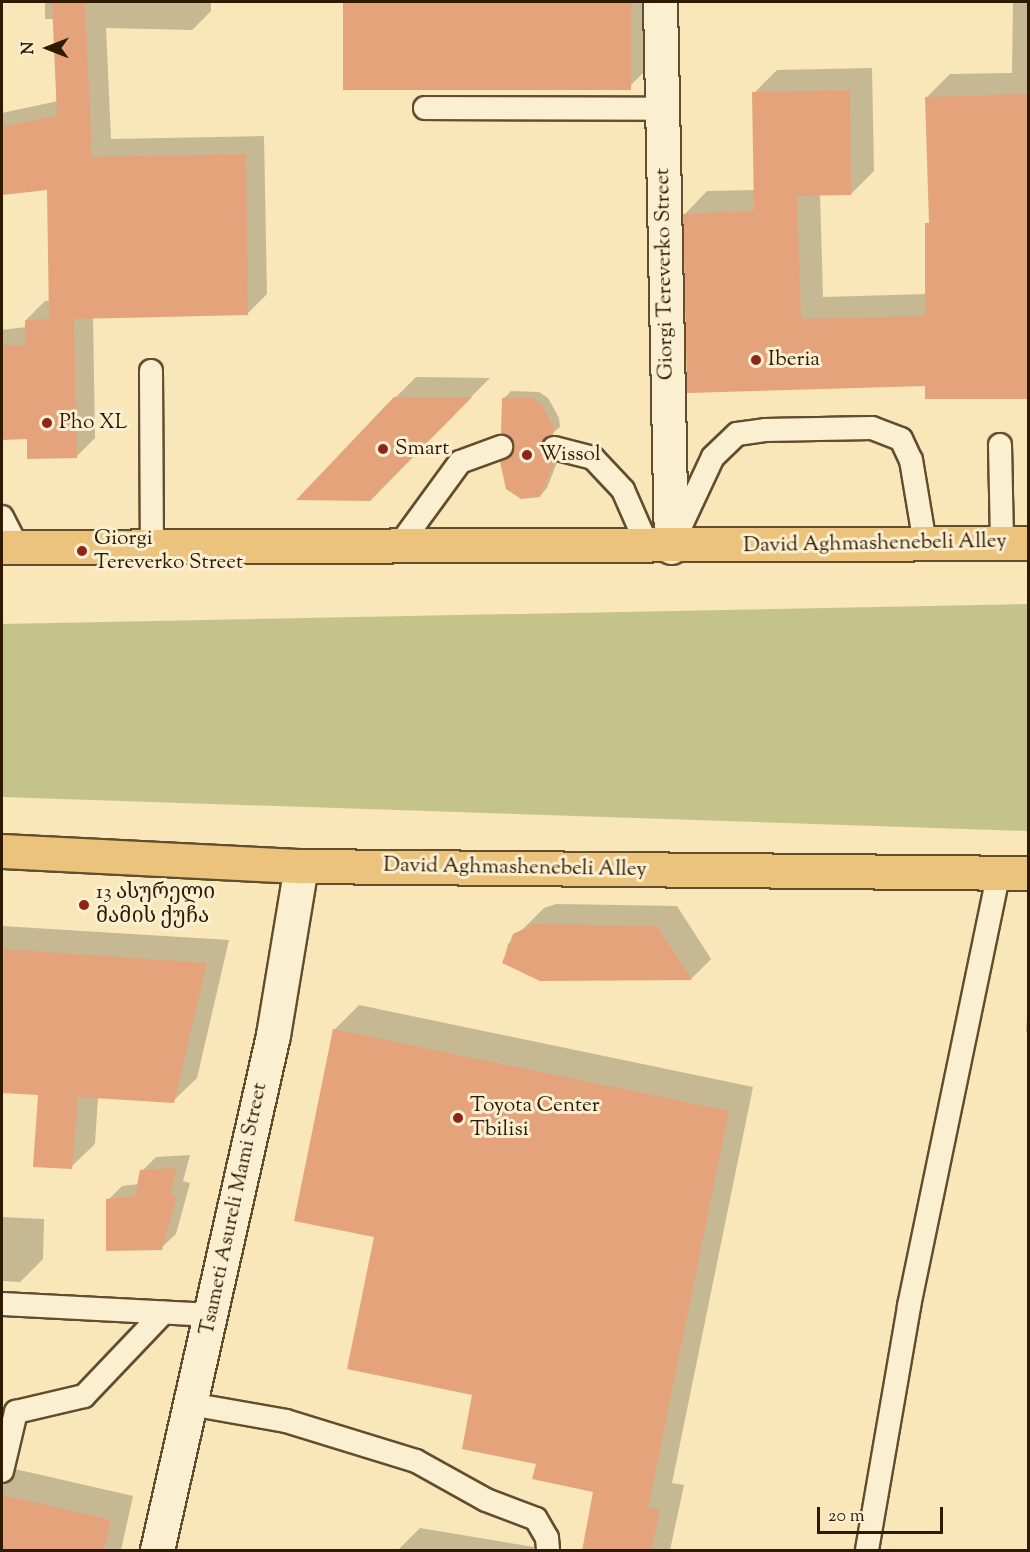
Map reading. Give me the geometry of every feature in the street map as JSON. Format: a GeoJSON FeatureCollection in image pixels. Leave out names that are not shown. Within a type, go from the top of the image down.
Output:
{"type":"FeatureCollection","features":[{"type":"Feature","properties":{"kind":"highway","name":"David Aghmashenebeli Alley"},"geometry":{"type":"LineString","coordinates":[[9,547],[659,547],[1015,543]]}},
{"type":"Feature","properties":{"kind":"highway","name":"David Aghmashenebeli Alley"},"geometry":{"type":"LineString","coordinates":[[2,856],[301,866],[1014,873]]}},
{"type":"Feature","properties":{"kind":"street","name":"Giorgi Tereverko Street"},"geometry":{"type":"LineString","coordinates":[[659,547],[662,109],[660,2]]}},
{"type":"Feature","properties":{"kind":"street","name":"Tsameti Asureli Mami Street"},"geometry":{"type":"LineString","coordinates":[[157,1551],[273,1035],[301,866]]}},
{"type":"Feature","properties":{"kind":"lane"},"geometry":{"type":"LineString","coordinates":[[425,108],[662,109]]}},
{"type":"Feature","properties":{"kind":"lane"},"geometry":{"type":"LineString","coordinates":[[152,371],[152,547]]}},
{"type":"Feature","properties":{"kind":"lane"},"geometry":{"type":"LineString","coordinates":[[554,448],[593,458],[624,490],[659,547],[713,457],[737,434],[765,430],[872,428],[901,439],[911,460],[925,544]]}},
{"type":"Feature","properties":{"kind":"lane"},"geometry":{"type":"LineString","coordinates":[[1000,445],[1015,543]]}},
{"type":"Feature","properties":{"kind":"lane"},"geometry":{"type":"LineString","coordinates":[[398,547],[460,462],[501,447]]}},
{"type":"Feature","properties":{"kind":"lane"},"geometry":{"type":"LineString","coordinates":[[2,517],[9,547]]}},
{"type":"Feature","properties":{"kind":"lane"},"geometry":{"type":"LineString","coordinates":[[867,1551],[909,1306],[1014,873]]}},
{"type":"Feature","properties":{"kind":"lane"},"geometry":{"type":"LineString","coordinates":[[2,1304],[211,1316]]}},
{"type":"Feature","properties":{"kind":"lane"},"geometry":{"type":"LineString","coordinates":[[2,1471],[16,1412],[84,1396],[163,1313]]}},
{"type":"Feature","properties":{"kind":"lane"},"geometry":{"type":"LineString","coordinates":[[190,1404],[286,1421],[416,1461],[486,1500],[536,1519],[547,1538],[548,1551]]}},
{"type":"Feature","properties":{"kind":"shaded area"},"geometry":{"type":"Polygon","coordinates":[[[1028,604],[1028,831],[2,797],[2,624],[1028,604]]]}},
{"type":"Feature","properties":{"kind":"building"},"geometry":{"type":"Polygon","coordinates":[[[52,2],[85,2],[92,157],[246,154],[248,315],[74,319],[77,458],[27,459],[27,439],[2,440],[2,345],[25,345],[25,320],[49,319],[47,190],[2,195],[2,127],[57,116],[52,2]]]}},
{"type":"Feature","properties":{"kind":"building"},"geometry":{"type":"Polygon","coordinates":[[[343,2],[631,2],[631,90],[343,90],[343,2]]]}},
{"type":"Feature","properties":{"kind":"building"},"geometry":{"type":"Polygon","coordinates":[[[850,90],[851,195],[797,196],[801,319],[925,316],[925,223],[929,223],[925,97],[1029,94],[1029,399],[925,399],[925,386],[687,393],[683,214],[754,211],[752,92],[850,90]]]}},
{"type":"Feature","properties":{"kind":"building","name":"Smart"},"geometry":{"type":"Polygon","coordinates":[[[394,397],[472,397],[370,501],[296,500],[394,397]]]}},
{"type":"Feature","properties":{"kind":"building","name":"Wissol"},"geometry":{"type":"Polygon","coordinates":[[[502,398],[532,398],[542,405],[553,426],[553,435],[541,445],[544,457],[554,462],[540,497],[521,499],[506,489],[500,462],[511,456],[514,449],[510,437],[501,434],[502,398]]]}},
{"type":"Feature","properties":{"kind":"building"},"geometry":{"type":"Polygon","coordinates":[[[534,924],[657,926],[692,980],[540,981],[502,963],[513,934],[534,924]]]}},
{"type":"Feature","properties":{"kind":"building"},"geometry":{"type":"Polygon","coordinates":[[[4,949],[207,963],[174,1103],[78,1097],[72,1169],[33,1167],[38,1095],[2,1093],[4,949]]]}},
{"type":"Feature","properties":{"kind":"building"},"geometry":{"type":"Polygon","coordinates":[[[333,1029],[729,1111],[648,1508],[660,1510],[651,1551],[582,1551],[593,1492],[532,1479],[536,1464],[462,1449],[472,1395],[347,1369],[374,1237],[294,1221],[333,1029]]]}},
{"type":"Feature","properties":{"kind":"building"},"geometry":{"type":"Polygon","coordinates":[[[177,1168],[170,1195],[177,1197],[162,1250],[106,1251],[106,1199],[135,1196],[140,1170],[177,1168]]]}},
{"type":"Feature","properties":{"kind":"building"},"geometry":{"type":"Polygon","coordinates":[[[2,1495],[111,1520],[104,1551],[2,1551],[2,1495]]]}},
{"type":"Feature","properties":{"kind":"place","name":"Iberia"},"geometry":{"type":"Point","coordinates":[756,360]}},
{"type":"Feature","properties":{"kind":"place","name":"Pho XL"},"geometry":{"type":"Point","coordinates":[47,423]}},
{"type":"Feature","properties":{"kind":"place","name":"Smart"},"geometry":{"type":"Point","coordinates":[383,449]}},
{"type":"Feature","properties":{"kind":"place","name":"Wissol"},"geometry":{"type":"Point","coordinates":[527,455]}},
{"type":"Feature","properties":{"kind":"place","name":"Giorgi Tereverko Street"},"geometry":{"type":"Point","coordinates":[82,551]}},
{"type":"Feature","properties":{"kind":"place","name":"13 ასურელი მამის ქუჩა"},"geometry":{"type":"Point","coordinates":[84,905]}},
{"type":"Feature","properties":{"kind":"place","name":"Toyota Center Tbilisi"},"geometry":{"type":"Point","coordinates":[458,1118]}}]}
